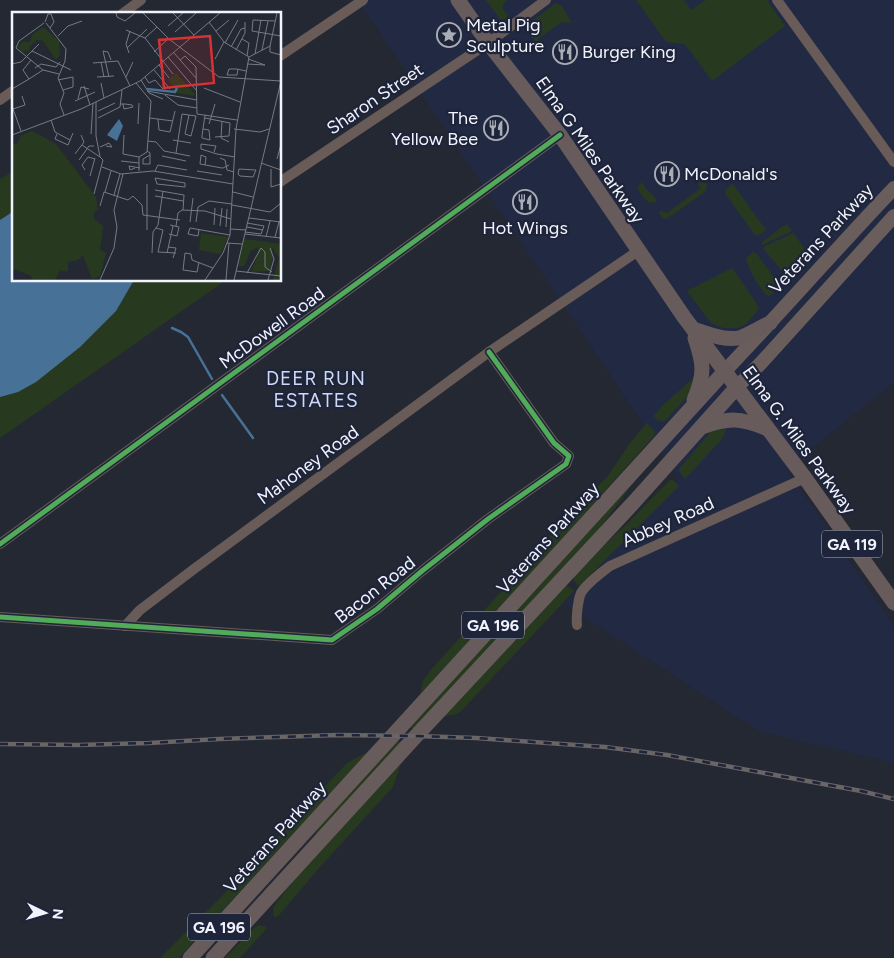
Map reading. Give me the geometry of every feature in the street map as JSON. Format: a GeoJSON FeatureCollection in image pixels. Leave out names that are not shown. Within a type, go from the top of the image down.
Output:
{"type":"FeatureCollection","features":[{"type":"Feature","properties":{"kind":"main road","name":"Elma G Miles Parkway"},"geometry":{"type":"LineString","coordinates":[[458,0],[488,43],[560,134],[672,300]]}},
{"type":"Feature","properties":{"kind":"main road","name":"Veterans Parkway"},"geometry":{"type":"LineString","coordinates":[[190,958],[822,264],[894,188]]}},
{"type":"Feature","properties":{"kind":"main road","name":"Veterans Parkway"},"geometry":{"type":"LineString","coordinates":[[213,958],[409,743],[634,502],[894,216]]}},
{"type":"Feature","properties":{"kind":"main road","name":"Elma G. Miles Parkway"},"geometry":{"type":"LineString","coordinates":[[672,300],[805,478],[894,604]]}},
{"type":"Feature","properties":{"kind":"main road"},"geometry":{"type":"LineString","coordinates":[[693,329],[731,339],[742,337],[770,322]]}},
{"type":"Feature","properties":{"kind":"main road","name":"GA 196"},"geometry":{"type":"LineString","coordinates":[[691,409],[699,390],[703,369],[693,329]]}},
{"type":"Feature","properties":{"kind":"main road"},"geometry":{"type":"LineString","coordinates":[[701,427],[716,422],[736,419],[755,423],[768,429]]}},
{"type":"Feature","properties":{"kind":"street"},"geometry":{"type":"LineString","coordinates":[[125,12],[141,0]]}},
{"type":"Feature","properties":{"kind":"street"},"geometry":{"type":"LineString","coordinates":[[281,55],[363,0]]}},
{"type":"Feature","properties":{"kind":"street","name":"Sharon Street"},"geometry":{"type":"LineString","coordinates":[[281,181],[488,43],[546,0]]}},
{"type":"Feature","properties":{"kind":"street"},"geometry":{"type":"LineString","coordinates":[[777,0],[894,162]]}},
{"type":"Feature","properties":{"kind":"street"},"geometry":{"type":"LineString","coordinates":[[0,100],[12,91]]}},
{"type":"Feature","properties":{"kind":"street","name":"McDowell Road"},"geometry":{"type":"LineString","coordinates":[[0,544],[560,134]]}},
{"type":"Feature","properties":{"kind":"street","name":"Mahoney Road"},"geometry":{"type":"LineString","coordinates":[[125,626],[140,610],[194,569],[489,352],[638,251]]}},
{"type":"Feature","properties":{"kind":"street","name":"Bacon Road"},"geometry":{"type":"LineString","coordinates":[[0,617],[332,640],[377,610],[422,571],[488,519],[566,464],[569,456],[554,443],[489,352]]}},
{"type":"Feature","properties":{"kind":"street","name":"Abbey Road"},"geometry":{"type":"LineString","coordinates":[[577,624],[577,611],[581,594],[610,566],[805,478]]}},
{"type":"Feature","properties":{"kind":"shaded area"},"geometry":{"type":"Polygon","coordinates":[[[358,0],[894,0],[894,383],[786,468],[894,626],[894,763],[759,731],[564,604],[678,479],[644,425],[358,0]]]}},
{"type":"Feature","properties":{"kind":"shaded area"},"geometry":{"type":"Polygon","coordinates":[[[12,212],[12,281],[133,281],[116,311],[80,347],[36,382],[18,392],[0,397],[0,220],[12,212]]]}},
{"type":"Feature","properties":{"kind":"green space"},"geometry":{"type":"Polygon","coordinates":[[[486,0],[508,0],[504,3],[503,7],[509,17],[500,19],[486,0]]]}},
{"type":"Feature","properties":{"kind":"green space"},"geometry":{"type":"Polygon","coordinates":[[[636,0],[684,0],[691,10],[706,0],[767,0],[785,26],[712,81],[684,44],[666,42],[636,0]]]}},
{"type":"Feature","properties":{"kind":"green space"},"geometry":{"type":"Polygon","coordinates":[[[556,3],[562,6],[572,23],[562,22],[538,39],[543,44],[538,45],[527,31],[526,25],[556,3]]]}},
{"type":"Feature","properties":{"kind":"green space"},"geometry":{"type":"Polygon","coordinates":[[[12,172],[12,281],[225,281],[0,438],[0,179],[12,172]]]}},
{"type":"Feature","properties":{"kind":"green space"},"geometry":{"type":"Polygon","coordinates":[[[643,182],[645,188],[654,196],[657,202],[647,201],[642,196],[638,186],[643,182]]]}},
{"type":"Feature","properties":{"kind":"green space"},"geometry":{"type":"Polygon","coordinates":[[[701,182],[707,184],[706,191],[668,218],[661,217],[659,212],[667,213],[701,188],[698,184],[701,182]]]}},
{"type":"Feature","properties":{"kind":"green space"},"geometry":{"type":"Polygon","coordinates":[[[733,184],[766,230],[759,235],[755,235],[726,195],[726,190],[733,184]]]}},
{"type":"Feature","properties":{"kind":"green space"},"geometry":{"type":"Polygon","coordinates":[[[787,225],[792,231],[762,245],[761,243],[787,225]]]}},
{"type":"Feature","properties":{"kind":"green space"},"geometry":{"type":"Polygon","coordinates":[[[794,233],[808,255],[789,274],[782,271],[763,248],[794,233]]]}},
{"type":"Feature","properties":{"kind":"green space"},"geometry":{"type":"Polygon","coordinates":[[[753,252],[757,254],[779,285],[777,290],[769,296],[766,295],[757,282],[746,258],[753,252]]]}},
{"type":"Feature","properties":{"kind":"green space"},"geometry":{"type":"Polygon","coordinates":[[[732,268],[759,309],[747,323],[740,327],[723,328],[711,323],[687,291],[732,268]]]}},
{"type":"Feature","properties":{"kind":"green space"},"geometry":{"type":"Polygon","coordinates":[[[696,376],[693,390],[666,420],[663,422],[658,420],[654,416],[663,405],[696,376]]]}},
{"type":"Feature","properties":{"kind":"green space"},"geometry":{"type":"Polygon","coordinates":[[[647,423],[654,430],[655,434],[653,437],[420,695],[423,681],[430,671],[564,521],[608,476],[630,443],[647,423]]]}},
{"type":"Feature","properties":{"kind":"green space"},"geometry":{"type":"Polygon","coordinates":[[[726,428],[722,439],[685,479],[679,469],[713,429],[726,428]]]}},
{"type":"Feature","properties":{"kind":"green space"},"geometry":{"type":"Polygon","coordinates":[[[634,477],[636,479],[597,532],[415,729],[410,728],[409,727],[634,477]]]}},
{"type":"Feature","properties":{"kind":"green space"},"geometry":{"type":"Polygon","coordinates":[[[671,480],[679,486],[579,586],[574,581],[574,575],[671,480]]]}},
{"type":"Feature","properties":{"kind":"green space"},"geometry":{"type":"Polygon","coordinates":[[[565,586],[574,591],[463,709],[457,714],[442,717],[565,586]]]}},
{"type":"Feature","properties":{"kind":"green space"},"geometry":{"type":"Polygon","coordinates":[[[399,741],[401,744],[318,834],[315,833],[331,811],[395,742],[399,741]]]}},
{"type":"Feature","properties":{"kind":"green space"},"geometry":{"type":"Polygon","coordinates":[[[367,752],[179,958],[160,958],[221,897],[347,763],[367,752]]]}},
{"type":"Feature","properties":{"kind":"green space"},"geometry":{"type":"Polygon","coordinates":[[[401,763],[393,787],[279,915],[274,917],[273,908],[286,890],[401,763]]]}},
{"type":"Feature","properties":{"kind":"green space"},"geometry":{"type":"Polygon","coordinates":[[[259,925],[266,927],[266,929],[240,958],[225,958],[254,928],[259,925]]]}},
{"type":"Feature","properties":{"kind":"waterway"},"geometry":{"type":"LineString","coordinates":[[172,328],[188,337],[212,379]]}},
{"type":"Feature","properties":{"kind":"waterway"},"geometry":{"type":"LineString","coordinates":[[222,395],[253,438]]}},
{"type":"Feature","properties":{"kind":"railway"},"geometry":{"type":"LineString","coordinates":[[0,744],[79,745],[338,735],[476,738],[605,747],[667,755],[861,791],[894,799]]}},
{"type":"Feature","properties":{"kind":"cycle path"},"geometry":{"type":"LineString","coordinates":[[0,544],[560,135]]}},
{"type":"Feature","properties":{"kind":"cycle path"},"geometry":{"type":"LineString","coordinates":[[0,617],[332,640],[377,609],[488,519],[566,464],[569,456],[554,443],[489,352]]}},
{"type":"Feature","properties":{"kind":"place","name":"Metal Pig Sculpture"},"geometry":{"type":"Point","coordinates":[449,35]}},
{"type":"Feature","properties":{"kind":"place","name":"Burger King"},"geometry":{"type":"Point","coordinates":[565,52]}},
{"type":"Feature","properties":{"kind":"place","name":"The Yellow Bee"},"geometry":{"type":"Point","coordinates":[496,128]}},
{"type":"Feature","properties":{"kind":"place","name":"McDonald's"},"geometry":{"type":"Point","coordinates":[667,174]}},
{"type":"Feature","properties":{"kind":"place","name":"Hot Wings"},"geometry":{"type":"Point","coordinates":[525,202]}},
{"type":"Feature","properties":{"kind":"district","name":"DEER RUN ESTATES"},"geometry":{"type":"Point","coordinates":[316,389]}}]}
